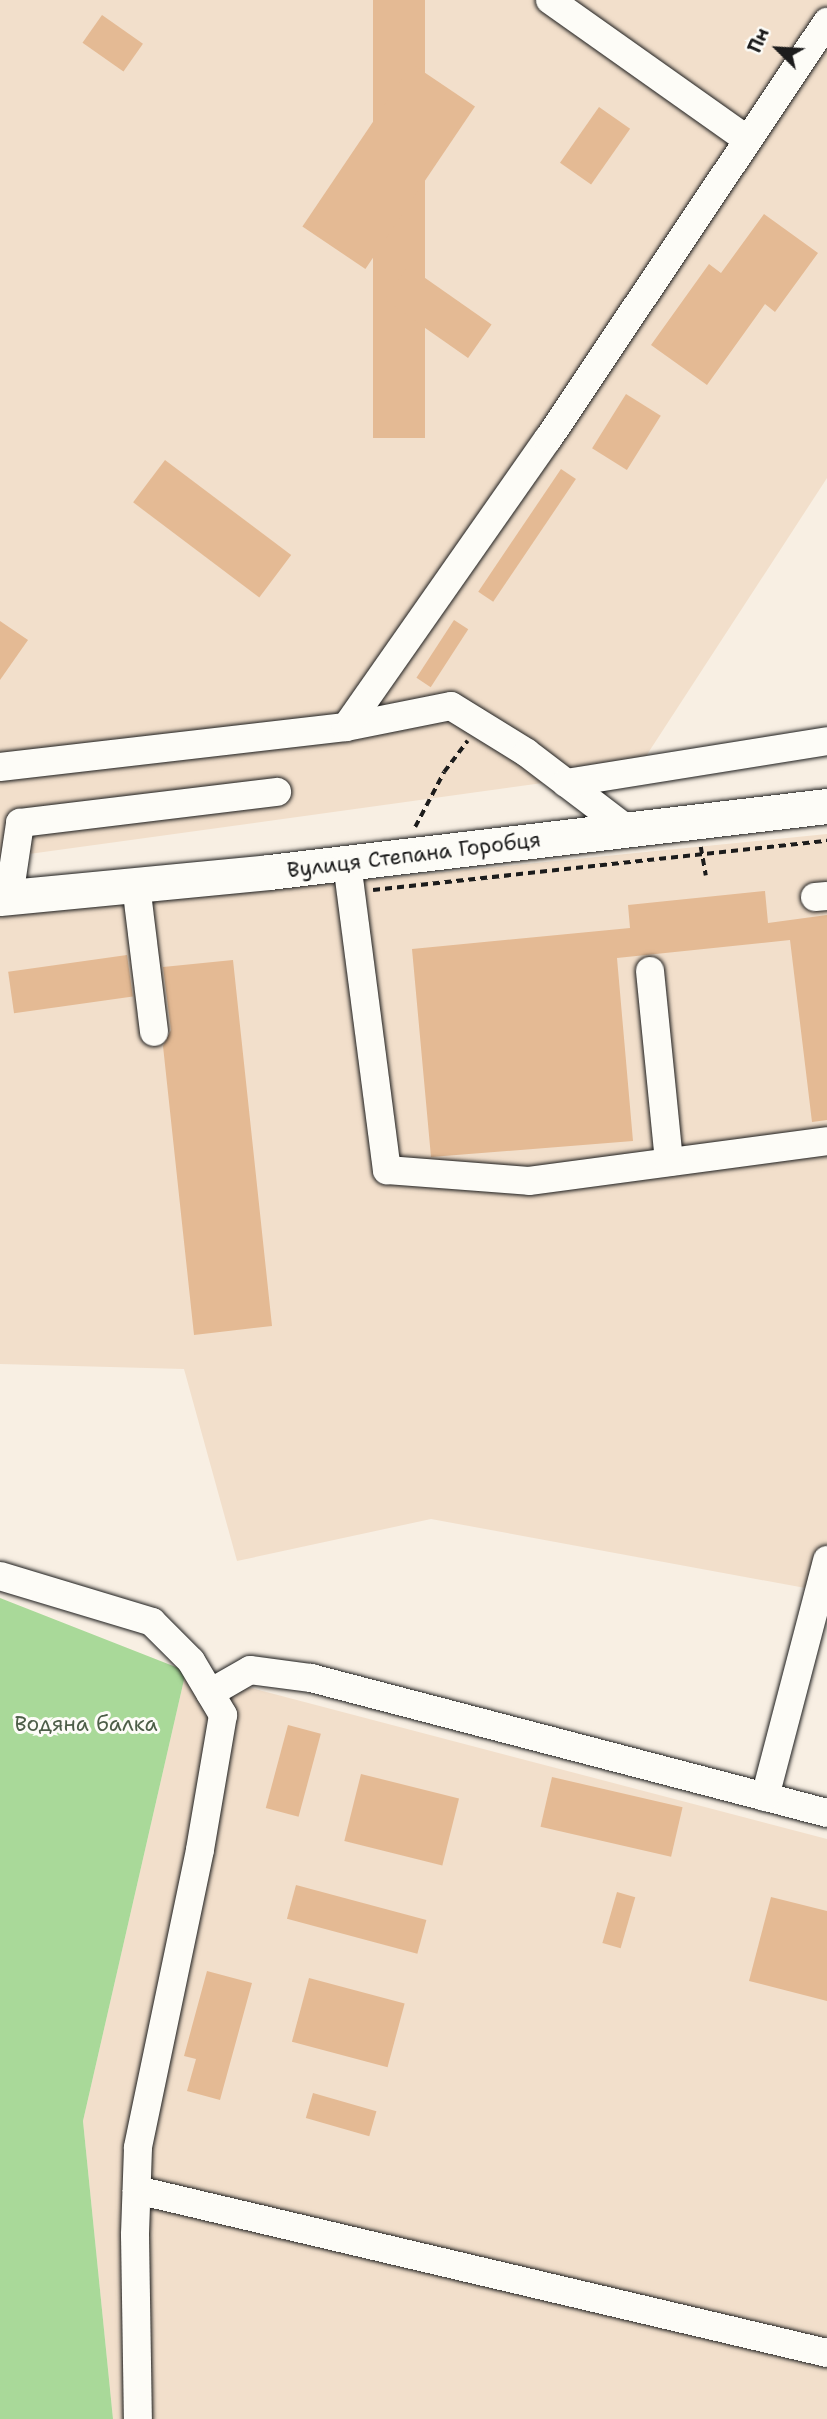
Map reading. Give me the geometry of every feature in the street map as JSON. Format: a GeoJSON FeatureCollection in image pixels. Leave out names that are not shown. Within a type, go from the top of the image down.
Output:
{"type":"FeatureCollection","features":[{"type":"Feature","properties":{"kind":"main road","name":"Вулиця Степана Горобця"},"geometry":{"type":"LineString","coordinates":[[4,897],[136,885],[349,877],[628,830],[827,806]]}},
{"type":"Feature","properties":{"kind":"lane"},"geometry":{"type":"LineString","coordinates":[[550,0],[748,140]]}},
{"type":"Feature","properties":{"kind":"lane"},"geometry":{"type":"LineString","coordinates":[[346,727],[548,439],[827,22]]}},
{"type":"Feature","properties":{"kind":"lane"},"geometry":{"type":"LineString","coordinates":[[0,767],[346,727],[451,706],[485,724],[628,830]]}},
{"type":"Feature","properties":{"kind":"lane"},"geometry":{"type":"LineString","coordinates":[[566,783],[827,741]]}},
{"type":"Feature","properties":{"kind":"lane"},"geometry":{"type":"LineString","coordinates":[[4,897],[20,823],[277,792]]}},
{"type":"Feature","properties":{"kind":"lane"},"geometry":{"type":"LineString","coordinates":[[349,877],[387,1170],[529,1181],[827,1141]]}},
{"type":"Feature","properties":{"kind":"lane"},"geometry":{"type":"LineString","coordinates":[[136,885],[154,1032]]}},
{"type":"Feature","properties":{"kind":"lane"},"geometry":{"type":"LineString","coordinates":[[650,971],[669,1162]]}},
{"type":"Feature","properties":{"kind":"lane"},"geometry":{"type":"LineString","coordinates":[[765,1797],[827,1560]]}},
{"type":"Feature","properties":{"kind":"lane"},"geometry":{"type":"LineString","coordinates":[[0,1576],[152,1622],[191,1661],[223,1715],[200,1850],[138,2148],[138,2419]]}},
{"type":"Feature","properties":{"kind":"lane"},"geometry":{"type":"LineString","coordinates":[[210,1693],[250,1670],[311,1678],[827,1813]]}},
{"type":"Feature","properties":{"kind":"lane"},"geometry":{"type":"LineString","coordinates":[[137,2190],[827,2353]]}},
{"type":"Feature","properties":{"kind":"path"},"geometry":{"type":"LineString","coordinates":[[409,838],[444,772],[485,724]]}},
{"type":"Feature","properties":{"kind":"path"},"geometry":{"type":"LineString","coordinates":[[349,877],[827,841]]}},
{"type":"Feature","properties":{"kind":"shaded area"},"geometry":{"type":"Polygon","coordinates":[[[0,0],[827,0],[827,478],[637,770],[0,858],[0,0]]]}},
{"type":"Feature","properties":{"kind":"shaded area"},"geometry":{"type":"Polygon","coordinates":[[[827,834],[827,1592],[431,1519],[237,1561],[184,1369],[0,1364],[0,916],[827,834]]]}},
{"type":"Feature","properties":{"kind":"shaded area"},"geometry":{"type":"Polygon","coordinates":[[[186,1671],[827,1839],[827,2419],[113,2419],[83,2121],[186,1671]]]}},
{"type":"Feature","properties":{"kind":"green space","name":"Водяна балка"},"geometry":{"type":"Polygon","coordinates":[[[0,1598],[186,1671],[83,2121],[113,2419],[0,2419],[0,1598]]]}},
{"type":"Feature","properties":{"kind":"building"},"geometry":{"type":"Polygon","coordinates":[[[373,0],[425,0],[425,438],[373,438],[373,0]]]}},
{"type":"Feature","properties":{"kind":"building"},"geometry":{"type":"Polygon","coordinates":[[[102,15],[143,44],[123,72],[82,43],[102,15]]]}},
{"type":"Feature","properties":{"kind":"building"},"geometry":{"type":"Polygon","coordinates":[[[412,64],[475,106],[365,269],[302,226],[412,64]]]}},
{"type":"Feature","properties":{"kind":"building"},"geometry":{"type":"Polygon","coordinates":[[[599,107],[630,129],[591,184],[560,163],[599,107]]]}},
{"type":"Feature","properties":{"kind":"building"},"geometry":{"type":"Polygon","coordinates":[[[764,214],[818,253],[775,312],[765,304],[707,385],[651,345],[709,264],[721,273],[764,214]]]}},
{"type":"Feature","properties":{"kind":"building"},"geometry":{"type":"Polygon","coordinates":[[[408,266],[492,325],[468,358],[384,300],[408,266]]]}},
{"type":"Feature","properties":{"kind":"building"},"geometry":{"type":"Polygon","coordinates":[[[626,394],[661,416],[627,470],[592,448],[626,394]]]}},
{"type":"Feature","properties":{"kind":"building"},"geometry":{"type":"Polygon","coordinates":[[[165,460],[291,555],[259,597],[133,502],[165,460]]]}},
{"type":"Feature","properties":{"kind":"building"},"geometry":{"type":"Polygon","coordinates":[[[561,469],[576,479],[493,602],[478,592],[561,469]]]}},
{"type":"Feature","properties":{"kind":"building"},"geometry":{"type":"Polygon","coordinates":[[[454,620],[468,629],[431,687],[416,678],[454,620]]]}},
{"type":"Feature","properties":{"kind":"building"},"geometry":{"type":"Polygon","coordinates":[[[0,621],[28,640],[0,680],[0,621]]]}},
{"type":"Feature","properties":{"kind":"building"},"geometry":{"type":"Polygon","coordinates":[[[765,891],[768,923],[827,915],[827,1120],[812,1122],[790,940],[617,958],[633,1141],[431,1157],[412,949],[630,928],[628,905],[765,891]]]}},
{"type":"Feature","properties":{"kind":"building"},"geometry":{"type":"Polygon","coordinates":[[[127,955],[133,997],[14,1013],[8,972],[127,955]]]}},
{"type":"Feature","properties":{"kind":"building"},"geometry":{"type":"Polygon","coordinates":[[[233,960],[272,1326],[194,1335],[163,1046],[171,1030],[163,967],[233,960]]]}},
{"type":"Feature","properties":{"kind":"building"},"geometry":{"type":"Polygon","coordinates":[[[288,1725],[321,1734],[299,1817],[266,1808],[288,1725]]]}},
{"type":"Feature","properties":{"kind":"building"},"geometry":{"type":"Polygon","coordinates":[[[361,1774],[459,1798],[442,1865],[344,1841],[361,1774]]]}},
{"type":"Feature","properties":{"kind":"building"},"geometry":{"type":"Polygon","coordinates":[[[552,1777],[683,1807],[671,1857],[541,1827],[552,1777]]]}},
{"type":"Feature","properties":{"kind":"building"},"geometry":{"type":"Polygon","coordinates":[[[296,1885],[426,1920],[417,1954],[287,1919],[296,1885]]]}},
{"type":"Feature","properties":{"kind":"building"},"geometry":{"type":"Polygon","coordinates":[[[617,1892],[635,1897],[621,1948],[602,1943],[617,1892]]]}},
{"type":"Feature","properties":{"kind":"building"},"geometry":{"type":"Polygon","coordinates":[[[771,1897],[827,1911],[827,2001],[749,1981],[771,1897]]]}},
{"type":"Feature","properties":{"kind":"building"},"geometry":{"type":"Polygon","coordinates":[[[207,1971],[252,1983],[220,2100],[187,2091],[196,2059],[184,2056],[207,1971]]]}},
{"type":"Feature","properties":{"kind":"building"},"geometry":{"type":"Polygon","coordinates":[[[309,1978],[405,2004],[388,2067],[292,2042],[309,1978]]]}},
{"type":"Feature","properties":{"kind":"building"},"geometry":{"type":"Polygon","coordinates":[[[313,2093],[376,2111],[369,2136],[306,2118],[313,2093]]]}}]}
